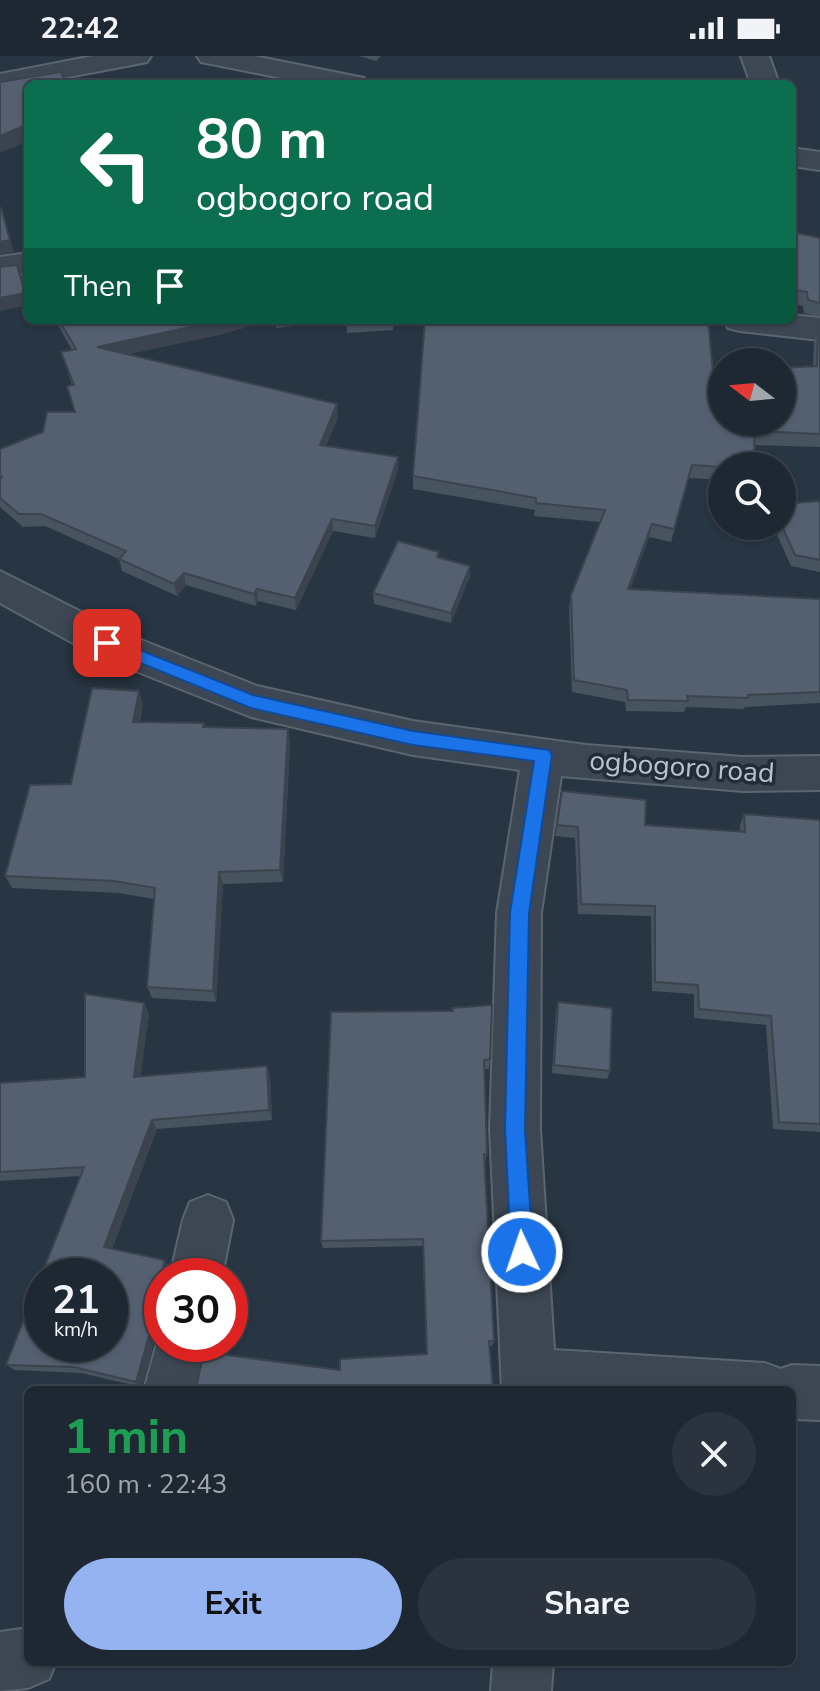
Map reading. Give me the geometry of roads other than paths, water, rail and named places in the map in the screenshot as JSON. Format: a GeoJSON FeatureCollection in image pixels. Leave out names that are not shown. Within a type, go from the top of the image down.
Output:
{"type":"FeatureCollection","features":[{"type":"Feature","properties":{"kind":"street"},"geometry":{"type":"LineString","coordinates":[[0,82],[137,56]]}},
{"type":"Feature","properties":{"kind":"street"},"geometry":{"type":"LineString","coordinates":[[211,56],[334,80]]}},
{"type":"Feature","properties":{"kind":"street"},"geometry":{"type":"LineString","coordinates":[[755,56],[764,80]]}},
{"type":"Feature","properties":{"kind":"street"},"geometry":{"type":"LineString","coordinates":[[796,158],[820,161]]}},
{"type":"Feature","properties":{"kind":"street"},"geometry":{"type":"LineString","coordinates":[[0,267],[24,264]]}},
{"type":"Feature","properties":{"kind":"street"},"geometry":{"type":"LineString","coordinates":[[776,324],[820,329]]}},
{"type":"Feature","properties":{"kind":"street","name":"ogbogoro road"},"geometry":{"type":"LineString","coordinates":[[0,585],[107,643],[251,701],[413,738],[543,755],[743,774],[820,773]]}},
{"type":"Feature","properties":{"kind":"street"},"geometry":{"type":"LineString","coordinates":[[543,755],[519,928],[515,1129],[529,1382],[647,1386]]}},
{"type":"Feature","properties":{"kind":"street"},"geometry":{"type":"LineString","coordinates":[[200,1258],[208,1220]]}},
{"type":"Feature","properties":{"kind":"street"},"geometry":{"type":"LineString","coordinates":[[172,1386],[177,1362]]}},
{"type":"Feature","properties":{"kind":"street"},"geometry":{"type":"LineString","coordinates":[[796,1392],[820,1393]]}},
{"type":"Feature","properties":{"kind":"street"},"geometry":{"type":"LineString","coordinates":[[0,1662],[24,1659]]}},
{"type":"Feature","properties":{"kind":"street"},"geometry":{"type":"LineString","coordinates":[[521,1691],[523,1666]]}}]}
